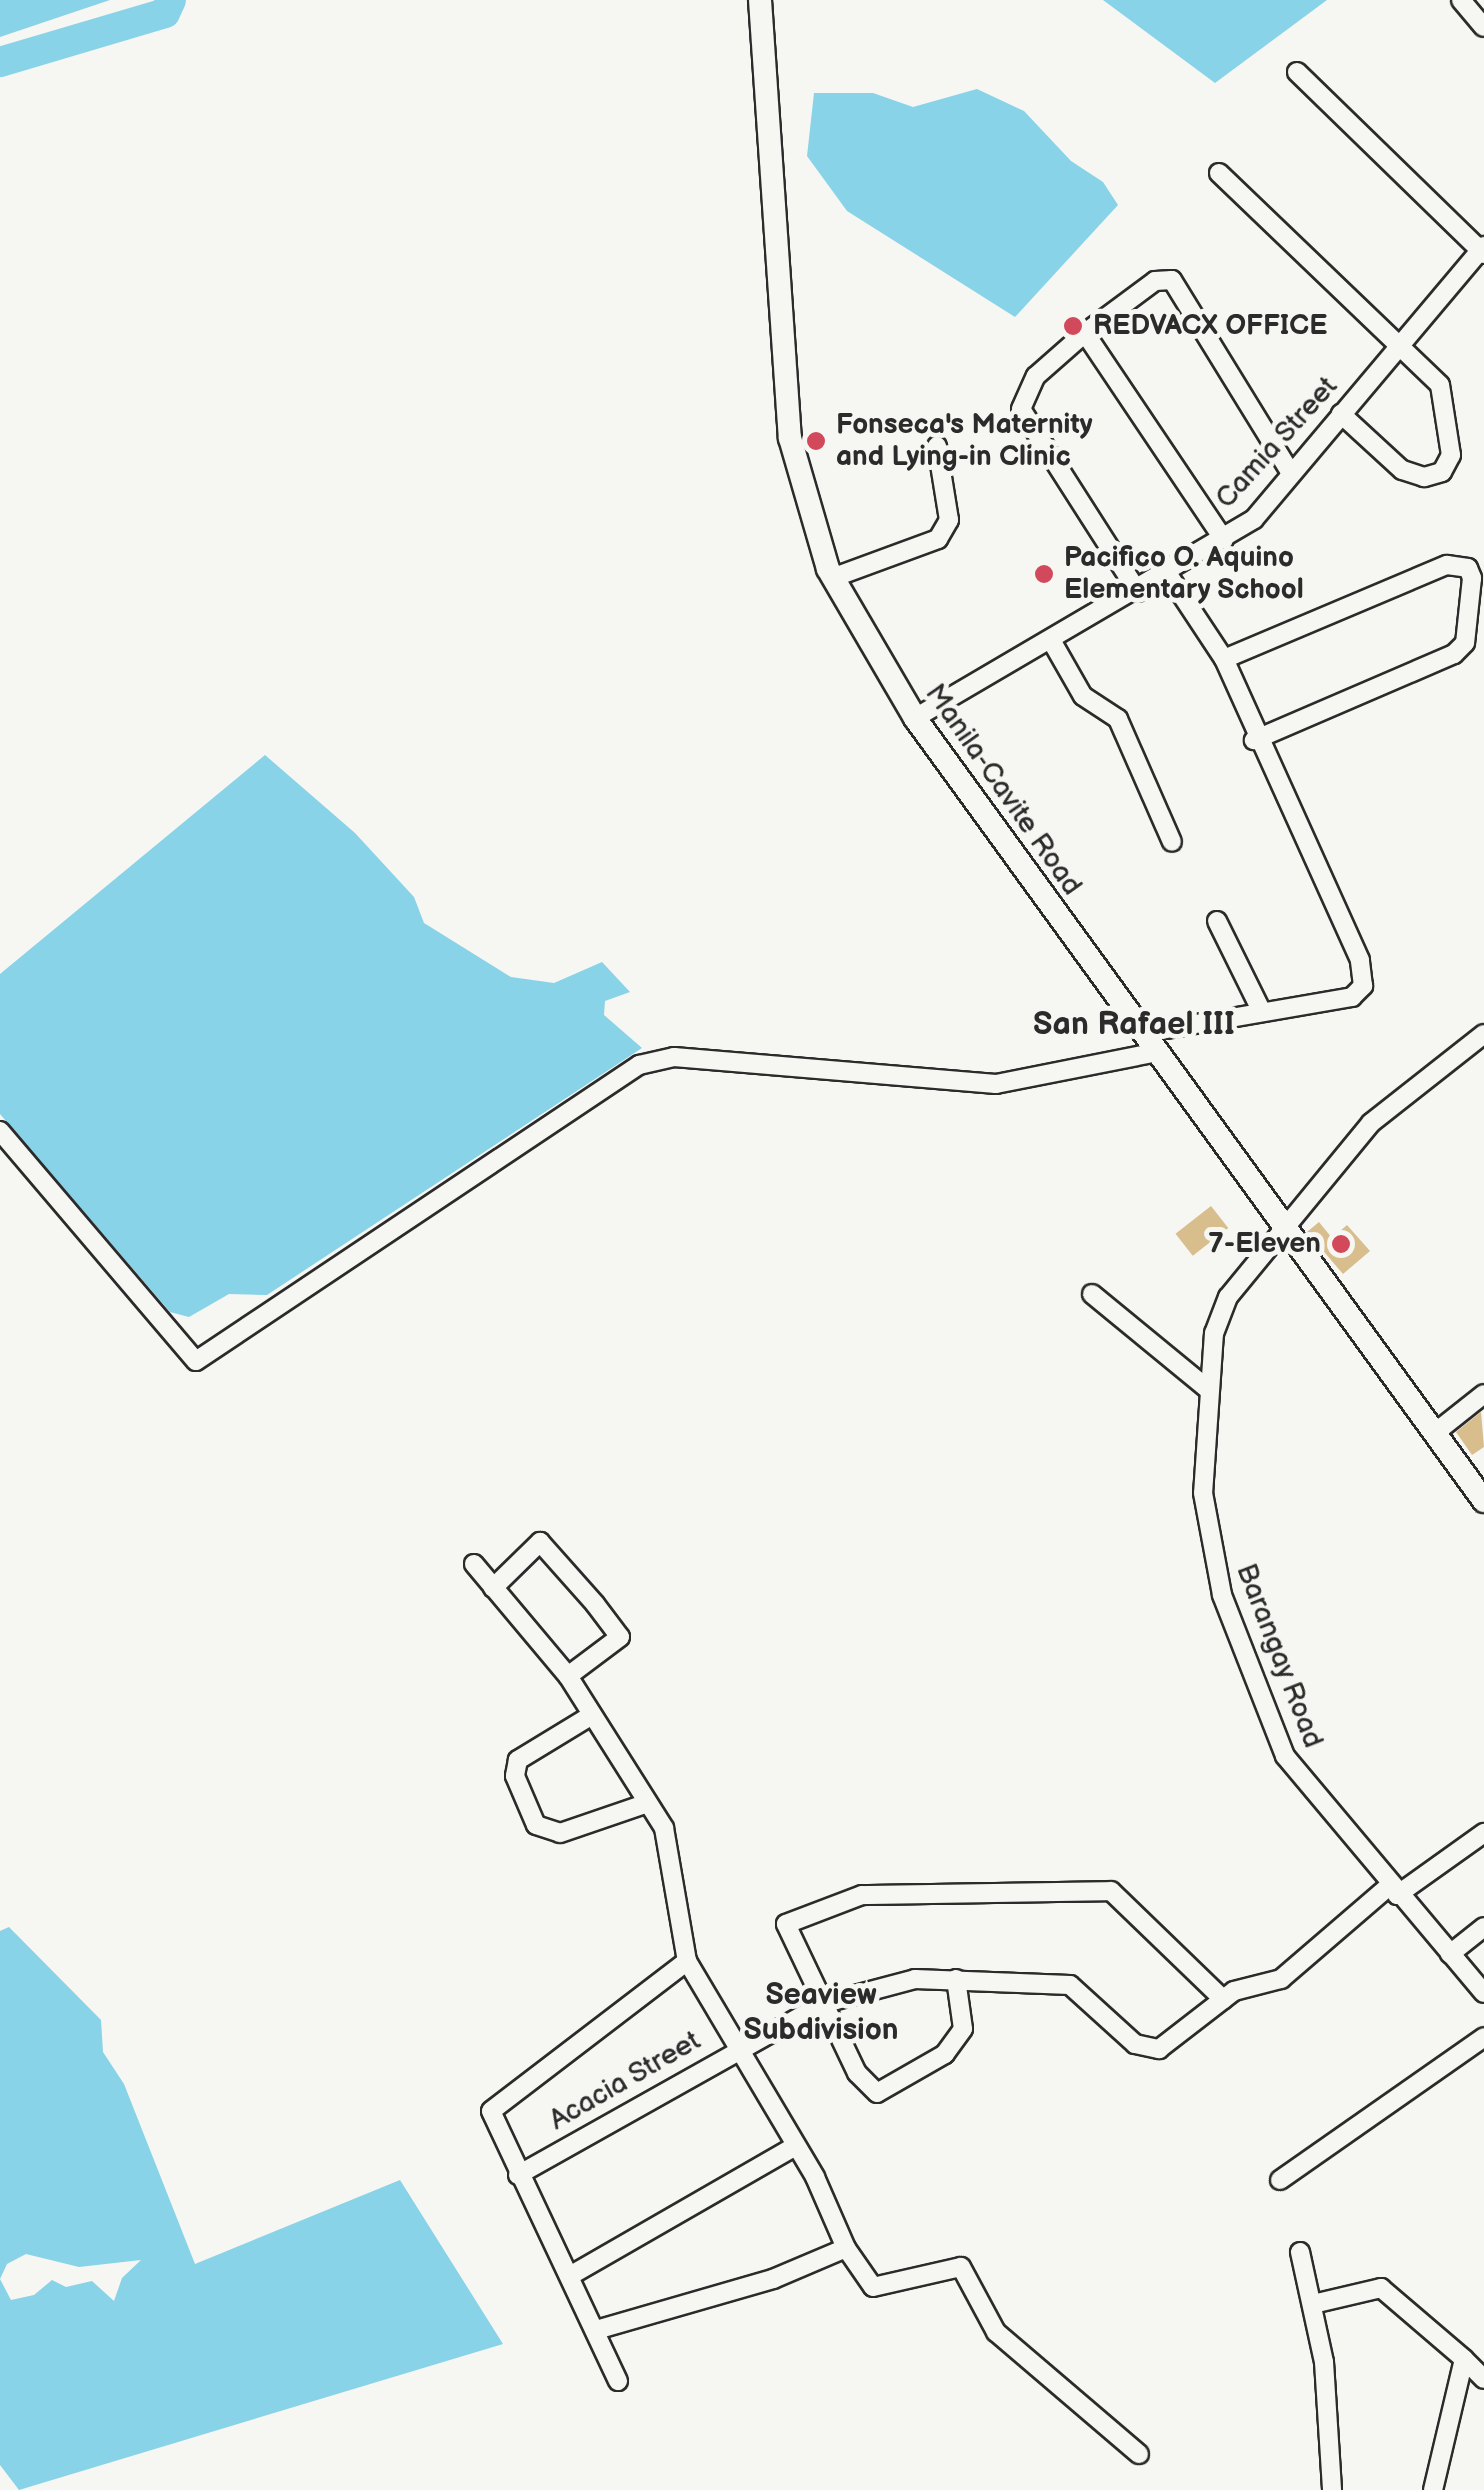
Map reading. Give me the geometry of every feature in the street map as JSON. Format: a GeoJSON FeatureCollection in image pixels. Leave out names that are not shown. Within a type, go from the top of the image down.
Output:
{"type":"FeatureCollection","features":[{"type":"Feature","properties":{"kind":"main road","name":"Manila-Cavite Road"},"geometry":{"type":"LineString","coordinates":[[760,0],[790,438],[832,578],[915,718],[1283,1232],[1436,1432],[1484,1502]]}},
{"type":"Feature","properties":{"kind":"street"},"geometry":{"type":"LineString","coordinates":[[1461,0],[1484,27]]}},
{"type":"Feature","properties":{"kind":"street"},"geometry":{"type":"LineString","coordinates":[[1297,72],[1483,250]]}},
{"type":"Feature","properties":{"kind":"street"},"geometry":{"type":"LineString","coordinates":[[1219,173],[1396,349],[1440,385],[1451,455],[1442,472],[1402,470],[1341,414]]}},
{"type":"Feature","properties":{"kind":"street","name":"Camia Street"},"geometry":{"type":"LineString","coordinates":[[915,718],[1168,576],[1254,519],[1290,472],[1483,250]]}},
{"type":"Feature","properties":{"kind":"street"},"geometry":{"type":"LineString","coordinates":[[1138,592],[1021,410],[1036,376],[1086,334],[1155,281],[1172,280],[1290,472]]}},
{"type":"Feature","properties":{"kind":"street"},"geometry":{"type":"LineString","coordinates":[[1086,334],[1224,540]]}},
{"type":"Feature","properties":{"kind":"street"},"geometry":{"type":"LineString","coordinates":[[832,578],[938,539],[949,520],[937,446]]}},
{"type":"Feature","properties":{"kind":"street"},"geometry":{"type":"LineString","coordinates":[[1224,659],[1447,565],[1468,568],[1472,578],[1465,643],[1454,654],[1254,740]]}},
{"type":"Feature","properties":{"kind":"street"},"geometry":{"type":"LineString","coordinates":[[1167,1028],[1260,1008],[1352,997],[1363,986],[1360,960],[1254,740],[1224,659],[1168,576]]}},
{"type":"Feature","properties":{"kind":"street"},"geometry":{"type":"LineString","coordinates":[[1051,640],[1083,696],[1118,720],[1172,842]]}},
{"type":"Feature","properties":{"kind":"street"},"geometry":{"type":"LineString","coordinates":[[1217,920],[1260,1008]]}},
{"type":"Feature","properties":{"kind":"street","name":"Barangay Road"},"geometry":{"type":"LineString","coordinates":[[1483,1990],[1393,1890],[1286,1756],[1232,1626],[1206,1530],[1209,1390],[1218,1316],[1371,1123],[1484,1034]]}},
{"type":"Feature","properties":{"kind":"street"},"geometry":{"type":"LineString","coordinates":[[0,1131],[196,1361],[639,1065],[674,1057],[996,1084],[1146,1040]]}},
{"type":"Feature","properties":{"kind":"street"},"geometry":{"type":"LineString","coordinates":[[1092,1294],[1209,1390]]}},
{"type":"Feature","properties":{"kind":"street"},"geometry":{"type":"LineString","coordinates":[[1436,1432],[1484,1394]]}},
{"type":"Feature","properties":{"kind":"street"},"geometry":{"type":"LineString","coordinates":[[493,1588],[540,1542],[595,1604],[620,1637],[568,1676]]}},
{"type":"Feature","properties":{"kind":"street"},"geometry":{"type":"LineString","coordinates":[[474,1564],[568,1676],[642,1805],[671,1844],[687,1961],[796,2146],[846,2248],[873,2287],[961,2267],[996,2332],[1139,2454]]}},
{"type":"Feature","properties":{"kind":"street"},"geometry":{"type":"LineString","coordinates":[[592,1714],[518,1760],[515,1776],[536,1826],[560,1833],[642,1805]]}},
{"type":"Feature","properties":{"kind":"street","name":"Acacia Street"},"geometry":{"type":"LineString","coordinates":[[518,2176],[739,2047],[825,2003],[915,1980],[1070,1985],[1147,2050],[1223,1999],[1280,1979],[1393,1890],[1484,1833]]}},
{"type":"Feature","properties":{"kind":"street"},"geometry":{"type":"LineString","coordinates":[[956,1980],[962,2029],[945,2054],[877,2093],[857,2073],[786,1924],[862,1896],[943,1889],[1112,1891],[1223,1999]]}},
{"type":"Feature","properties":{"kind":"street"},"geometry":{"type":"LineString","coordinates":[[1450,1954],[1484,1927]]}},
{"type":"Feature","properties":{"kind":"street"},"geometry":{"type":"LineString","coordinates":[[618,2381],[600,2329],[574,2274],[518,2176],[492,2111],[687,1961]]}},
{"type":"Feature","properties":{"kind":"street"},"geometry":{"type":"LineString","coordinates":[[1280,2180],[1484,2037]]}},
{"type":"Feature","properties":{"kind":"street"},"geometry":{"type":"LineString","coordinates":[[574,2274],[796,2146]]}},
{"type":"Feature","properties":{"kind":"street"},"geometry":{"type":"LineString","coordinates":[[600,2329],[773,2279],[846,2248]]}},
{"type":"Feature","properties":{"kind":"street"},"geometry":{"type":"LineString","coordinates":[[1300,2252],[1313,2304],[1332,2490]]}},
{"type":"Feature","properties":{"kind":"street"},"geometry":{"type":"LineString","coordinates":[[1313,2304],[1381,2288],[1484,2378]]}},
{"type":"Feature","properties":{"kind":"street"},"geometry":{"type":"LineString","coordinates":[[1433,2490],[1464,2359]]}},
{"type":"Feature","properties":{"kind":"water"},"geometry":{"type":"Polygon","coordinates":[[[0,0],[110,0],[0,37],[0,0]]]}},
{"type":"Feature","properties":{"kind":"water"},"geometry":{"type":"Polygon","coordinates":[[[1103,0],[1327,0],[1215,83],[1103,0]]]}},
{"type":"Feature","properties":{"kind":"water"},"geometry":{"type":"Polygon","coordinates":[[[977,89],[1024,111],[1071,161],[1103,182],[1118,205],[1015,317],[847,211],[807,156],[814,93],[873,93],[913,107],[977,89]]]}},
{"type":"Feature","properties":{"kind":"water"},"geometry":{"type":"Polygon","coordinates":[[[265,755],[355,833],[414,897],[424,923],[511,977],[554,983],[602,962],[630,992],[605,1001],[604,1015],[642,1048],[267,1295],[229,1294],[189,1317],[170,1312],[0,1114],[0,974],[265,755]]]}},
{"type":"Feature","properties":{"kind":"water"},"geometry":{"type":"Polygon","coordinates":[[[9,1927],[101,2020],[103,2052],[124,2084],[195,2264],[400,2180],[503,2344],[19,2490],[0,2465],[0,2279],[0,1931],[9,1927]],[[26,2254],[7,2264],[0,2279],[11,2300],[34,2295],[52,2280],[66,2287],[92,2281],[114,2301],[122,2278],[141,2260],[79,2267],[26,2254]]]}},
{"type":"Feature","properties":{"kind":"building"},"geometry":{"type":"Polygon","coordinates":[[[1211,1206],[1228,1228],[1193,1256],[1176,1234],[1211,1206]]]}},
{"type":"Feature","properties":{"kind":"building","name":"7-Eleven"},"geometry":{"type":"Polygon","coordinates":[[[1319,1222],[1332,1238],[1347,1225],[1370,1251],[1343,1274],[1307,1232],[1319,1222]]]}},
{"type":"Feature","properties":{"kind":"building"},"geometry":{"type":"Polygon","coordinates":[[[1481,1412],[1484,1447],[1472,1455],[1456,1432],[1481,1412]]]}},
{"type":"Feature","properties":{"kind":"waterway"},"geometry":{"type":"LineString","coordinates":[[0,62],[165,13],[171,0]]}},
{"type":"Feature","properties":{"kind":"place","name":"REDVACX OFFICE"},"geometry":{"type":"Point","coordinates":[1073,326]}},
{"type":"Feature","properties":{"kind":"place","name":"Fonseca's Maternity and Lying-in Clinic"},"geometry":{"type":"Point","coordinates":[816,441]}},
{"type":"Feature","properties":{"kind":"place","name":"Pacifico O. Aquino Elementary School"},"geometry":{"type":"Point","coordinates":[1044,574]}},
{"type":"Feature","properties":{"kind":"place","name":"7-Eleven"},"geometry":{"type":"Point","coordinates":[1341,1244]}},
{"type":"Feature","properties":{"kind":"district","name":"San Rafael III"},"geometry":{"type":"Point","coordinates":[1134,1025]}},
{"type":"Feature","properties":{"kind":"district","name":"Seaview Subdivision"},"geometry":{"type":"Point","coordinates":[821,2012]}}]}
